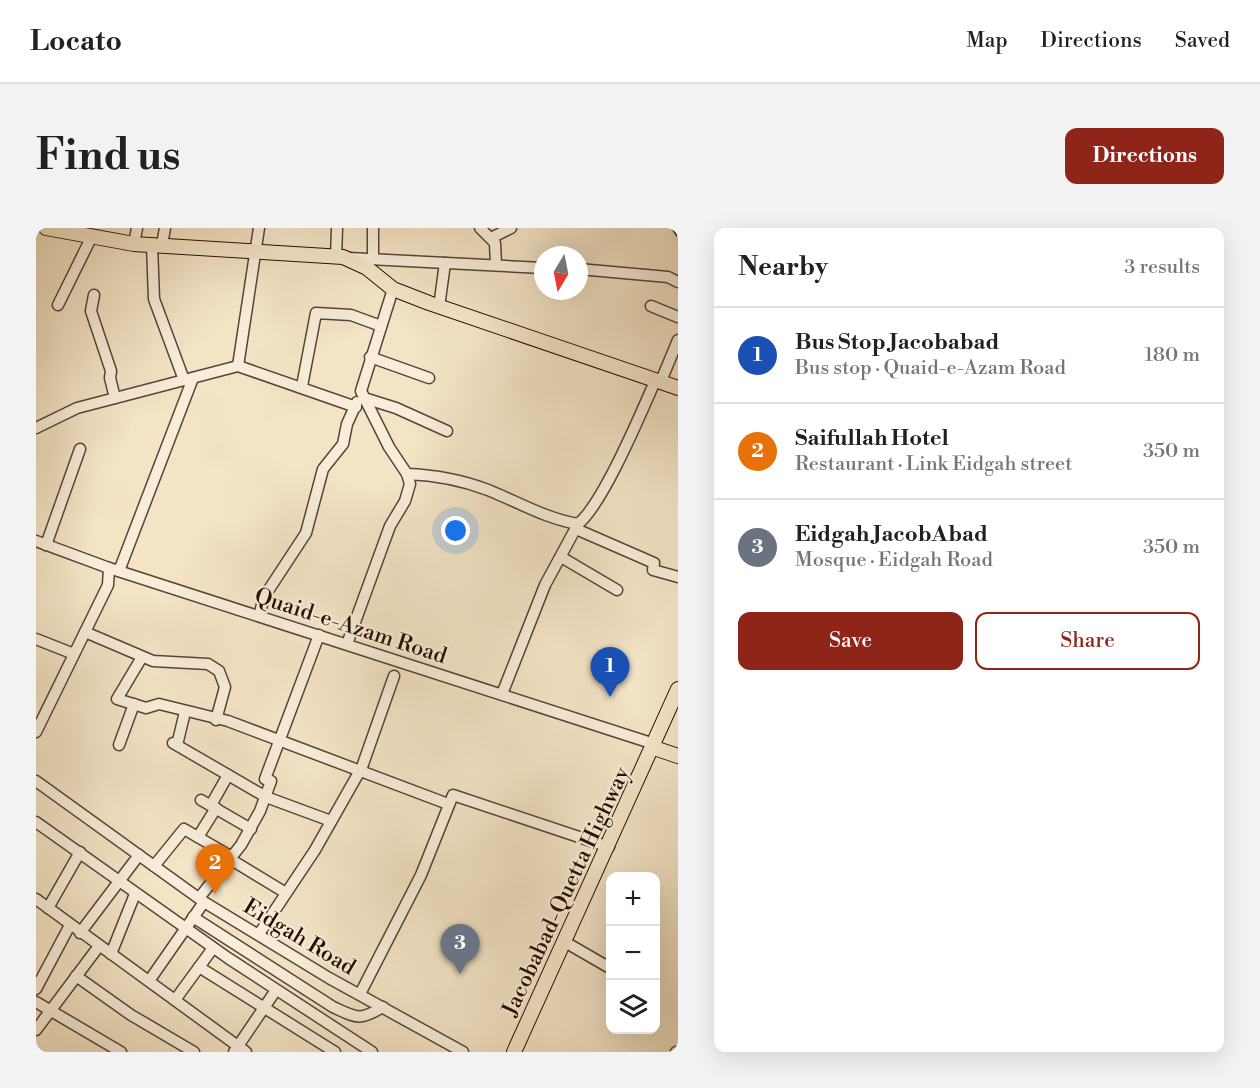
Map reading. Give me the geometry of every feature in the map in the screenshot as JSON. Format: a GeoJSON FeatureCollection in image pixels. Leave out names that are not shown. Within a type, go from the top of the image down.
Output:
{"type":"FeatureCollection","features":[{"type":"Feature","properties":{"kind":"main road"},"geometry":{"type":"LineString","coordinates":[[46,228],[134,244],[340,257],[367,268],[393,289],[678,388]]}},
{"type":"Feature","properties":{"kind":"main road","name":"Jacobabad-Quetta Highway"},"geometry":{"type":"LineString","coordinates":[[514,1052],[654,748],[678,690]]}},
{"type":"Feature","properties":{"kind":"main road"},"geometry":{"type":"LineString","coordinates":[[654,748],[678,756]]}},
{"type":"Feature","properties":{"kind":"street"},"geometry":{"type":"LineString","coordinates":[[134,244],[137,228]]}},
{"type":"Feature","properties":{"kind":"street"},"geometry":{"type":"LineString","coordinates":[[36,732],[108,585],[189,379],[154,299],[157,245],[165,228]]}},
{"type":"Feature","properties":{"kind":"street"},"geometry":{"type":"LineString","coordinates":[[238,366],[259,228]]}},
{"type":"Feature","properties":{"kind":"street"},"geometry":{"type":"LineString","coordinates":[[337,228],[340,257],[534,267]]}},
{"type":"Feature","properties":{"kind":"street"},"geometry":{"type":"LineString","coordinates":[[373,228],[373,259]]}},
{"type":"Feature","properties":{"kind":"street"},"geometry":{"type":"LineString","coordinates":[[480,228],[495,243],[496,265]]}},
{"type":"Feature","properties":{"kind":"street"},"geometry":{"type":"LineString","coordinates":[[491,238],[511,228]]}},
{"type":"Feature","properties":{"kind":"street"},"geometry":{"type":"LineString","coordinates":[[58,305],[92,236]]}},
{"type":"Feature","properties":{"kind":"street"},"geometry":{"type":"LineString","coordinates":[[440,306],[445,262]]}},
{"type":"Feature","properties":{"kind":"street"},"geometry":{"type":"LineString","coordinates":[[588,270],[668,277],[678,282]]}},
{"type":"Feature","properties":{"kind":"street"},"geometry":{"type":"LineString","coordinates":[[259,616],[264,597],[306,533],[323,469],[343,444],[347,424],[362,394],[370,357],[393,289]]}},
{"type":"Feature","properties":{"kind":"street"},"geometry":{"type":"LineString","coordinates":[[94,296],[92,310],[111,371],[110,378],[115,398]]}},
{"type":"Feature","properties":{"kind":"street"},"geometry":{"type":"LineString","coordinates":[[651,306],[678,317]]}},
{"type":"Feature","properties":{"kind":"street"},"geometry":{"type":"LineString","coordinates":[[302,386],[316,314],[351,315],[381,326]]}},
{"type":"Feature","properties":{"kind":"street"},"geometry":{"type":"LineString","coordinates":[[502,694],[545,585],[577,527],[587,517],[596,501],[678,340]]}},
{"type":"Feature","properties":{"kind":"street"},"geometry":{"type":"LineString","coordinates":[[370,357],[429,378]]}},
{"type":"Feature","properties":{"kind":"street"},"geometry":{"type":"LineString","coordinates":[[36,428],[77,408],[238,366],[302,386],[356,407]]}},
{"type":"Feature","properties":{"kind":"street"},"geometry":{"type":"LineString","coordinates":[[362,394],[447,431]]}},
{"type":"Feature","properties":{"kind":"street"},"geometry":{"type":"LineString","coordinates":[[347,644],[390,526],[405,501],[410,484],[407,474],[362,394]]}},
{"type":"Feature","properties":{"kind":"street"},"geometry":{"type":"LineString","coordinates":[[41,543],[80,448]]}},
{"type":"Feature","properties":{"kind":"street"},"geometry":{"type":"LineString","coordinates":[[407,474],[443,478],[486,489],[577,527],[654,563],[653,570],[678,577]]}},
{"type":"Feature","properties":{"kind":"street","name":"Quaid-e-Azam Road"},"geometry":{"type":"LineString","coordinates":[[41,543],[114,569],[648,742],[654,748]]}},
{"type":"Feature","properties":{"kind":"street"},"geometry":{"type":"LineString","coordinates":[[561,557],[616,590]]}},
{"type":"Feature","properties":{"kind":"street"},"geometry":{"type":"LineString","coordinates":[[85,632],[153,661],[208,664],[219,671],[225,687],[216,720]]}},
{"type":"Feature","properties":{"kind":"street"},"geometry":{"type":"LineString","coordinates":[[149,981],[251,829],[271,781],[265,778],[319,635]]}},
{"type":"Feature","properties":{"kind":"street"},"geometry":{"type":"LineString","coordinates":[[36,639],[74,654]]}},
{"type":"Feature","properties":{"kind":"street"},"geometry":{"type":"LineString","coordinates":[[142,657],[117,699],[146,708],[159,705],[280,739],[448,804]]}},
{"type":"Feature","properties":{"kind":"street"},"geometry":{"type":"LineString","coordinates":[[259,934],[360,771],[394,676]]}},
{"type":"Feature","properties":{"kind":"street"},"geometry":{"type":"LineString","coordinates":[[119,745],[134,704]]}},
{"type":"Feature","properties":{"kind":"street"},"geometry":{"type":"LineString","coordinates":[[185,712],[175,744],[266,797],[331,821]]}},
{"type":"Feature","properties":{"kind":"street"},"geometry":{"type":"LineString","coordinates":[[198,837],[228,775]]}},
{"type":"Feature","properties":{"kind":"street","name":"Eidgah Road"},"geometry":{"type":"LineString","coordinates":[[36,781],[202,900],[463,1052]]}},
{"type":"Feature","properties":{"kind":"street"},"geometry":{"type":"LineString","coordinates":[[360,994],[421,876],[453,795],[609,847]]}},
{"type":"Feature","properties":{"kind":"street"},"geometry":{"type":"LineString","coordinates":[[201,800],[251,829]]}},
{"type":"Feature","properties":{"kind":"street"},"geometry":{"type":"LineString","coordinates":[[36,822],[213,948],[372,1052]]}},
{"type":"Feature","properties":{"kind":"street"},"geometry":{"type":"LineString","coordinates":[[154,866],[184,829],[286,893]]}},
{"type":"Feature","properties":{"kind":"street"},"geometry":{"type":"LineString","coordinates":[[48,908],[80,852]]}},
{"type":"Feature","properties":{"kind":"street"},"geometry":{"type":"LineString","coordinates":[[80,933],[139,855]]}},
{"type":"Feature","properties":{"kind":"street"},"geometry":{"type":"LineString","coordinates":[[111,954],[135,894]]}},
{"type":"Feature","properties":{"kind":"street"},"geometry":{"type":"LineString","coordinates":[[36,899],[80,933],[175,999],[240,1050],[276,990]]}},
{"type":"Feature","properties":{"kind":"street"},"geometry":{"type":"LineString","coordinates":[[193,917],[333,1007],[353,1016],[366,1017],[383,1007]]}},
{"type":"Feature","properties":{"kind":"street"},"geometry":{"type":"LineString","coordinates":[[36,988],[70,925]]}},
{"type":"Feature","properties":{"kind":"street"},"geometry":{"type":"LineString","coordinates":[[565,942],[606,966]]}},
{"type":"Feature","properties":{"kind":"street"},"geometry":{"type":"LineString","coordinates":[[36,1030],[99,946]]}},
{"type":"Feature","properties":{"kind":"street"},"geometry":{"type":"LineString","coordinates":[[175,999],[213,948]]}},
{"type":"Feature","properties":{"kind":"street"},"geometry":{"type":"LineString","coordinates":[[199,967],[334,1052]]}},
{"type":"Feature","properties":{"kind":"street"},"geometry":{"type":"LineString","coordinates":[[76,976],[131,1015],[195,1052]]}},
{"type":"Feature","properties":{"kind":"street"},"geometry":{"type":"LineString","coordinates":[[36,1002],[121,1052]]}},
{"type":"Feature","properties":{"kind":"railway"},"geometry":{"type":"LineString","coordinates":[[672,228],[678,237]]}},
{"type":"Feature","properties":{"kind":"place","name":"Bus Stop Jacobabad"},"geometry":{"type":"Point","coordinates":[610,697]}},
{"type":"Feature","properties":{"kind":"place","name":"Saifullah Hotel"},"geometry":{"type":"Point","coordinates":[215,894]}},
{"type":"Feature","properties":{"kind":"place","name":"Eidgah JacobAbad"},"geometry":{"type":"Point","coordinates":[460,974]}}]}
